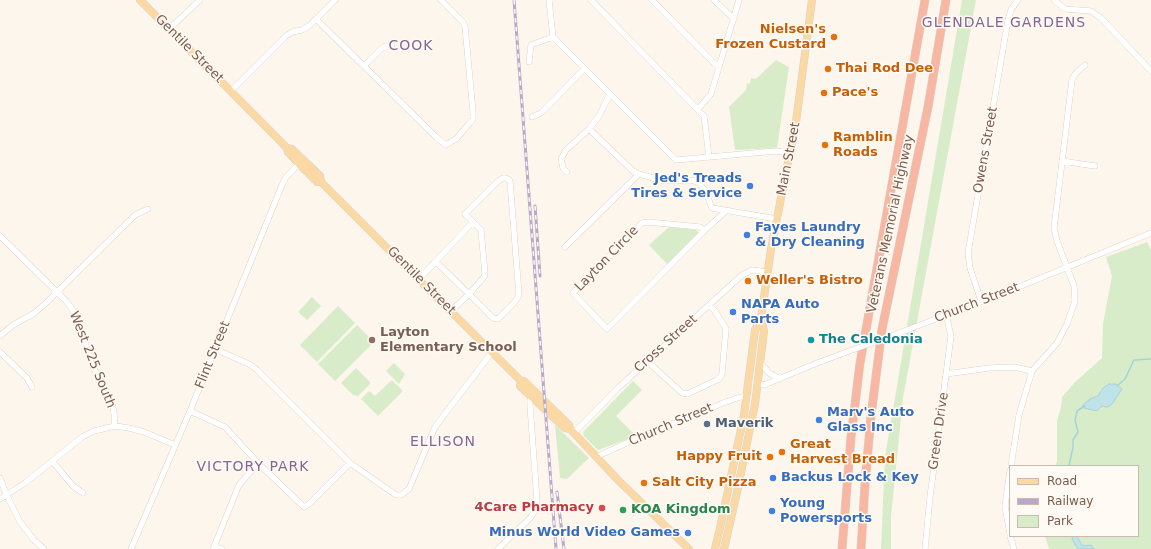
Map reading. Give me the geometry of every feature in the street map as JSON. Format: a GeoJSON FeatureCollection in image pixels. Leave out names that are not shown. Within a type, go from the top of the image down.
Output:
{"type":"FeatureCollection","features":[{"type":"Feature","properties":{"kind":"highway","name":"Veterans Memorial Highway"},"geometry":{"type":"LineString","coordinates":[[842,549],[851,437],[860,363],[925,0]]}},
{"type":"Feature","properties":{"kind":"highway","name":"Veterans Memorial Highway"},"geometry":{"type":"LineString","coordinates":[[861,549],[871,416],[882,328],[926,114],[946,0]]}},
{"type":"Feature","properties":{"kind":"main road","name":"Gentile Street"},"geometry":{"type":"LineString","coordinates":[[140,0],[288,148],[299,160],[299,164],[317,182],[321,181]]}},
{"type":"Feature","properties":{"kind":"main road","name":"Main Street"},"geometry":{"type":"LineString","coordinates":[[715,549],[746,398],[755,330],[761,318],[767,272],[798,109],[812,0]]}},
{"type":"Feature","properties":{"kind":"main road","name":"Gentile Street"},"geometry":{"type":"LineString","coordinates":[[288,148],[292,149],[320,176],[321,181],[521,381],[524,381],[568,424],[572,431],[596,457],[689,549]]}},
{"type":"Feature","properties":{"kind":"main road","name":"Main Street"},"geometry":{"type":"LineString","coordinates":[[724,549],[758,384],[764,331],[761,318]]}},
{"type":"Feature","properties":{"kind":"main road","name":"Gentile Street"},"geometry":{"type":"LineString","coordinates":[[521,381],[520,386],[565,428],[572,431]]}},
{"type":"Feature","properties":{"kind":"main road"},"geometry":{"type":"LineString","coordinates":[[746,398],[749,398],[750,402],[747,420],[749,433]]}},
{"type":"Feature","properties":{"kind":"street"},"geometry":{"type":"LineString","coordinates":[[169,29],[200,0]]}},
{"type":"Feature","properties":{"kind":"street"},"geometry":{"type":"LineString","coordinates":[[231,91],[286,36],[308,26],[335,0]]}},
{"type":"Feature","properties":{"kind":"street"},"geometry":{"type":"LineString","coordinates":[[316,19],[436,137],[446,145],[456,139],[473,119],[473,112],[465,26],[441,0]]}},
{"type":"Feature","properties":{"kind":"street"},"geometry":{"type":"LineString","coordinates":[[549,0],[553,37],[676,160],[776,151],[790,153]]}},
{"type":"Feature","properties":{"kind":"street"},"geometry":{"type":"LineString","coordinates":[[590,0],[704,116],[709,157]]}},
{"type":"Feature","properties":{"kind":"street"},"geometry":{"type":"LineString","coordinates":[[652,0],[718,67]]}},
{"type":"Feature","properties":{"kind":"street"},"geometry":{"type":"LineString","coordinates":[[714,0],[734,19]]}},
{"type":"Feature","properties":{"kind":"street"},"geometry":{"type":"LineString","coordinates":[[698,109],[711,94],[739,0]]}},
{"type":"Feature","properties":{"kind":"street","name":"Owens Street"},"geometry":{"type":"LineString","coordinates":[[981,301],[970,268],[968,253],[1008,20],[1011,10],[1018,0]]}},
{"type":"Feature","properties":{"kind":"street"},"geometry":{"type":"LineString","coordinates":[[1054,0],[1065,9],[1091,11],[1101,18],[1151,70]]}},
{"type":"Feature","properties":{"kind":"street"},"geometry":{"type":"LineString","coordinates":[[529,62],[531,45],[553,37]]}},
{"type":"Feature","properties":{"kind":"street"},"geometry":{"type":"LineString","coordinates":[[364,66],[382,48],[392,44]]}},
{"type":"Feature","properties":{"kind":"street"},"geometry":{"type":"LineString","coordinates":[[1011,465],[1019,415],[1032,372],[1057,343],[1067,324],[1075,301],[1074,286],[1057,241],[1054,228],[1072,80],[1075,74],[1085,65]]}},
{"type":"Feature","properties":{"kind":"street"},"geometry":{"type":"LineString","coordinates":[[532,117],[541,113],[584,69]]}},
{"type":"Feature","properties":{"kind":"street"},"geometry":{"type":"LineString","coordinates":[[567,172],[561,159],[566,150],[589,129],[599,116],[610,94]]}},
{"type":"Feature","properties":{"kind":"street"},"geometry":{"type":"LineString","coordinates":[[589,129],[633,171],[639,174],[664,181],[691,180],[698,182],[705,190],[712,208],[777,219]]}},
{"type":"Feature","properties":{"kind":"street"},"geometry":{"type":"LineString","coordinates":[[1062,162],[1096,166]]}},
{"type":"Feature","properties":{"kind":"street","name":"Flint Street"},"geometry":{"type":"LineString","coordinates":[[131,549],[190,411],[282,185],[286,177],[299,164]]}},
{"type":"Feature","properties":{"kind":"street"},"geometry":{"type":"LineString","coordinates":[[565,247],[639,174]]}},
{"type":"Feature","properties":{"kind":"street"},"geometry":{"type":"LineString","coordinates":[[436,262],[469,294],[493,318],[497,319],[514,303],[519,295],[510,181],[506,178],[498,180],[465,214],[481,230],[485,274],[469,294],[451,311]]}},
{"type":"Feature","properties":{"kind":"street"},"geometry":{"type":"LineString","coordinates":[[0,336],[13,325],[33,314],[135,215],[148,209]]}},
{"type":"Feature","properties":{"kind":"street","name":"Layton Circle"},"geometry":{"type":"LineString","coordinates":[[705,230],[700,227],[648,222],[642,223],[572,293],[607,329],[705,230],[726,211]]}},
{"type":"Feature","properties":{"kind":"street"},"geometry":{"type":"LineString","coordinates":[[418,279],[473,222]]}},
{"type":"Feature","properties":{"kind":"street","name":"Church Street"},"geometry":{"type":"LineString","coordinates":[[758,384],[764,385],[780,379],[816,363],[899,333],[1067,268],[1151,233]]}},
{"type":"Feature","properties":{"kind":"street","name":"West 225 South"},"geometry":{"type":"LineString","coordinates":[[0,236],[57,292],[75,313],[92,365],[112,403],[115,426],[144,432],[175,445]]}},
{"type":"Feature","properties":{"kind":"street","name":"Cross Street"},"geometry":{"type":"LineString","coordinates":[[572,431],[647,361],[747,272],[753,270],[767,272]]}},
{"type":"Feature","properties":{"kind":"street"},"geometry":{"type":"LineString","coordinates":[[647,361],[682,393],[686,394],[719,379],[722,374],[726,329],[715,311],[709,305]]}},
{"type":"Feature","properties":{"kind":"street","name":"Green Drive"},"geometry":{"type":"LineString","coordinates":[[925,549],[926,523],[951,336],[946,314]]}},
{"type":"Feature","properties":{"kind":"street"},"geometry":{"type":"LineString","coordinates":[[215,349],[251,365],[258,370],[350,463],[396,495],[401,495],[409,488],[435,427],[492,352]]}},
{"type":"Feature","properties":{"kind":"street"},"geometry":{"type":"LineString","coordinates":[[0,352],[27,378],[32,387]]}},
{"type":"Feature","properties":{"kind":"street"},"geometry":{"type":"LineString","coordinates":[[760,362],[769,373],[780,379]]}},
{"type":"Feature","properties":{"kind":"street"},"geometry":{"type":"LineString","coordinates":[[946,374],[989,368],[1014,367],[1032,372]]}},
{"type":"Feature","properties":{"kind":"street"},"geometry":{"type":"LineString","coordinates":[[498,549],[531,517],[536,509],[537,501],[530,405],[532,397]]}},
{"type":"Feature","properties":{"kind":"street","name":"Church Street"},"geometry":{"type":"LineString","coordinates":[[596,457],[642,436],[723,403],[740,397],[746,398]]}},
{"type":"Feature","properties":{"kind":"street"},"geometry":{"type":"LineString","coordinates":[[190,411],[225,427],[258,463],[304,507],[309,504],[350,463]]}},
{"type":"Feature","properties":{"kind":"street"},"geometry":{"type":"LineString","coordinates":[[0,499],[25,483],[82,437],[94,431],[115,426]]}},
{"type":"Feature","properties":{"kind":"street"},"geometry":{"type":"LineString","coordinates":[[52,461],[73,486],[83,493]]}},
{"type":"Feature","properties":{"kind":"street"},"geometry":{"type":"LineString","coordinates":[[222,549],[214,548],[239,485],[258,463]]}},
{"type":"Feature","properties":{"kind":"street"},"geometry":{"type":"LineString","coordinates":[[0,478],[20,522],[34,540],[44,549]]}},
{"type":"Feature","properties":{"kind":"street"},"geometry":{"type":"LineString","coordinates":[[1009,478],[1005,506],[1009,529]]}},
{"type":"Feature","properties":{"kind":"street"},"geometry":{"type":"LineString","coordinates":[[1011,537],[1014,549]]}},
{"type":"Feature","properties":{"kind":"green space"},"geometry":{"type":"Polygon","coordinates":[[[962,0],[976,0],[903,398],[891,516],[891,549],[881,549],[885,457],[962,0]]]}},
{"type":"Feature","properties":{"kind":"green space"},"geometry":{"type":"Polygon","coordinates":[[[776,60],[789,67],[777,148],[735,150],[729,107],[746,90],[747,83],[750,84],[751,78],[756,79],[776,60]]]}},
{"type":"Feature","properties":{"kind":"green space"},"geometry":{"type":"Polygon","coordinates":[[[669,227],[696,230],[699,233],[667,264],[649,245],[669,227]]]}},
{"type":"Feature","properties":{"kind":"green space"},"geometry":{"type":"Polygon","coordinates":[[[1147,242],[1151,250],[1151,549],[1049,549],[1045,537],[1139,537],[1139,465],[1056,465],[1057,462],[1057,421],[1062,397],[1074,383],[1102,358],[1103,324],[1112,276],[1106,257],[1147,242]]]}},
{"type":"Feature","properties":{"kind":"green space"},"geometry":{"type":"Polygon","coordinates":[[[312,297],[321,306],[307,320],[298,312],[312,297]]]}},
{"type":"Feature","properties":{"kind":"green space"},"geometry":{"type":"Polygon","coordinates":[[[338,306],[355,323],[317,362],[300,345],[338,306]]]}},
{"type":"Feature","properties":{"kind":"green space"},"geometry":{"type":"Polygon","coordinates":[[[357,325],[374,342],[335,381],[318,364],[357,325]]]}},
{"type":"Feature","properties":{"kind":"green space"},"geometry":{"type":"Polygon","coordinates":[[[394,363],[405,374],[399,384],[386,371],[394,363]]]}},
{"type":"Feature","properties":{"kind":"green space"},"geometry":{"type":"Polygon","coordinates":[[[356,368],[371,383],[358,396],[353,395],[341,383],[356,368]]]}},
{"type":"Feature","properties":{"kind":"green space"},"geometry":{"type":"Polygon","coordinates":[[[392,380],[403,391],[378,416],[361,399],[369,391],[375,396],[392,380]]]}},
{"type":"Feature","properties":{"kind":"green space"},"geometry":{"type":"Polygon","coordinates":[[[633,381],[642,390],[616,416],[636,436],[598,450],[584,436],[583,432],[633,381]]]}},
{"type":"Feature","properties":{"kind":"green space"},"geometry":{"type":"Polygon","coordinates":[[[555,425],[589,458],[567,479],[560,478],[555,425]]]}},
{"type":"Feature","properties":{"kind":"water"},"geometry":{"type":"Polygon","coordinates":[[[1109,384],[1116,384],[1122,389],[1112,404],[1108,407],[1102,406],[1097,411],[1084,408],[1082,406],[1090,399],[1098,396],[1103,388],[1109,384]]]}},
{"type":"Feature","properties":{"kind":"water"},"geometry":{"type":"Polygon","coordinates":[[[1073,537],[1077,537],[1082,545],[1091,545],[1094,549],[1078,549],[1072,539],[1073,537]]]}},
{"type":"Feature","properties":{"kind":"waterway"},"geometry":{"type":"LineString","coordinates":[[1117,386],[1125,379],[1134,360],[1151,359]]}},
{"type":"Feature","properties":{"kind":"waterway"},"geometry":{"type":"LineString","coordinates":[[1069,465],[1073,440],[1078,432],[1075,420],[1077,411],[1085,406]]}},
{"type":"Feature","properties":{"kind":"railway"},"geometry":{"type":"LineString","coordinates":[[514,0],[556,549]]}},
{"type":"Feature","properties":{"kind":"railway"},"geometry":{"type":"LineString","coordinates":[[535,206],[540,276]]}},
{"type":"Feature","properties":{"kind":"railway"},"geometry":{"type":"LineString","coordinates":[[557,492],[564,549]]}},
{"type":"Feature","properties":{"kind":"place","name":"Nielsen's Frozen Custard"},"geometry":{"type":"Point","coordinates":[834,37]}},
{"type":"Feature","properties":{"kind":"place","name":"Thai Rod Dee"},"geometry":{"type":"Point","coordinates":[828,69]}},
{"type":"Feature","properties":{"kind":"place","name":"Pace's"},"geometry":{"type":"Point","coordinates":[824,93]}},
{"type":"Feature","properties":{"kind":"place","name":"Ramblin Roads"},"geometry":{"type":"Point","coordinates":[825,145]}},
{"type":"Feature","properties":{"kind":"place","name":"Jed's Treads Tires & Service"},"geometry":{"type":"Point","coordinates":[750,186]}},
{"type":"Feature","properties":{"kind":"place","name":"Fayes Laundry & Dry Cleaning"},"geometry":{"type":"Point","coordinates":[747,235]}},
{"type":"Feature","properties":{"kind":"place","name":"Weller's Bistro"},"geometry":{"type":"Point","coordinates":[748,281]}},
{"type":"Feature","properties":{"kind":"place","name":"NAPA Auto Parts"},"geometry":{"type":"Point","coordinates":[733,312]}},
{"type":"Feature","properties":{"kind":"place","name":"Layton Elementary School"},"geometry":{"type":"Point","coordinates":[372,340]}},
{"type":"Feature","properties":{"kind":"place","name":"The Caledonia"},"geometry":{"type":"Point","coordinates":[811,340]}},
{"type":"Feature","properties":{"kind":"place","name":"Marv's Auto Glass Inc"},"geometry":{"type":"Point","coordinates":[819,420]}},
{"type":"Feature","properties":{"kind":"place","name":"Maverik"},"geometry":{"type":"Point","coordinates":[707,424]}},
{"type":"Feature","properties":{"kind":"place","name":"Great Harvest Bread"},"geometry":{"type":"Point","coordinates":[782,452]}},
{"type":"Feature","properties":{"kind":"place","name":"Happy Fruit"},"geometry":{"type":"Point","coordinates":[770,457]}},
{"type":"Feature","properties":{"kind":"place","name":"Backus Lock & Key"},"geometry":{"type":"Point","coordinates":[773,478]}},
{"type":"Feature","properties":{"kind":"place","name":"Salt City Pizza"},"geometry":{"type":"Point","coordinates":[644,483]}},
{"type":"Feature","properties":{"kind":"place","name":"4Care Pharmacy"},"geometry":{"type":"Point","coordinates":[602,508]}},
{"type":"Feature","properties":{"kind":"place","name":"KOA Kingdom"},"geometry":{"type":"Point","coordinates":[623,510]}},
{"type":"Feature","properties":{"kind":"place","name":"Young Powersports"},"geometry":{"type":"Point","coordinates":[772,511]}},
{"type":"Feature","properties":{"kind":"place","name":"Minus World Video Games"},"geometry":{"type":"Point","coordinates":[688,533]}},
{"type":"Feature","properties":{"kind":"district","name":"GLENDALE GARDENS"},"geometry":{"type":"Point","coordinates":[1004,23]}},
{"type":"Feature","properties":{"kind":"district","name":"COOK"},"geometry":{"type":"Point","coordinates":[411,46]}},
{"type":"Feature","properties":{"kind":"district","name":"ELLISON"},"geometry":{"type":"Point","coordinates":[443,442]}},
{"type":"Feature","properties":{"kind":"district","name":"VICTORY PARK"},"geometry":{"type":"Point","coordinates":[253,467]}}]}
